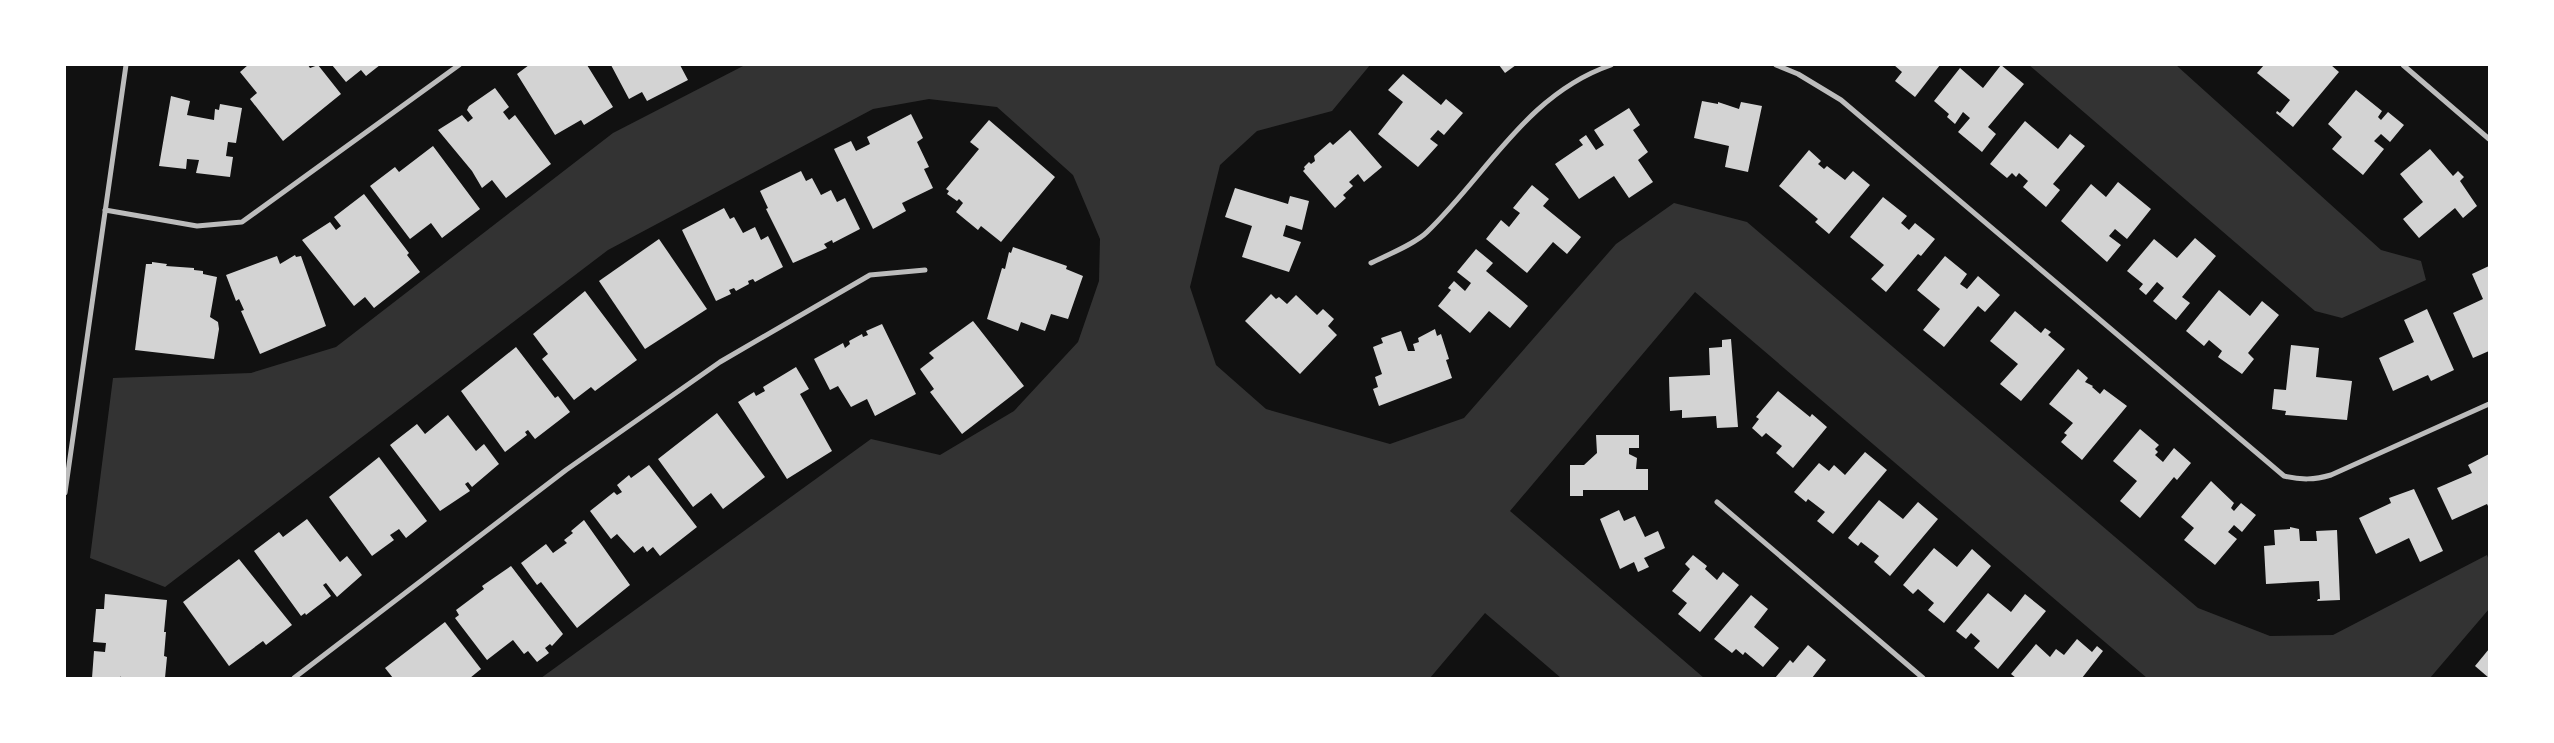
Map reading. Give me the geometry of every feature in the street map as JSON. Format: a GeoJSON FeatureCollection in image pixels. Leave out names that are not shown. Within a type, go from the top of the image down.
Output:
{"type":"FeatureCollection","features":[{"type":"Feature","properties":{"kind":"street"},"geometry":{"type":"LineString","coordinates":[[65,493],[126,65]]}},
{"type":"Feature","properties":{"kind":"street"},"geometry":{"type":"LineString","coordinates":[[105,210],[197,226],[242,222],[459,65]]}},
{"type":"Feature","properties":{"kind":"street"},"geometry":{"type":"LineString","coordinates":[[1371,264],[1426,233],[1523,122],[1550,98],[1575,81],[1611,65]]}},
{"type":"Feature","properties":{"kind":"street"},"geometry":{"type":"LineString","coordinates":[[1776,65],[1798,74],[1841,100],[2284,476],[2299,480],[2315,480],[2331,475],[2489,404]]}},
{"type":"Feature","properties":{"kind":"street"},"geometry":{"type":"LineString","coordinates":[[2403,65],[2489,138]]}},
{"type":"Feature","properties":{"kind":"street"},"geometry":{"type":"LineString","coordinates":[[294,678],[566,470],[720,362],[870,275],[925,270]]}},
{"type":"Feature","properties":{"kind":"street"},"geometry":{"type":"LineString","coordinates":[[1717,502],[1923,678]]}},
{"type":"Feature","properties":{"kind":"shaded area"},"geometry":{"type":"Polygon","coordinates":[[[745,65],[1370,65],[1332,111],[1257,131],[1220,165],[1190,287],[1216,365],[1266,409],[1390,444],[1464,418],[1616,244],[1674,203],[1747,222],[2198,608],[2270,636],[2333,635],[2487,555],[2489,560],[2489,609],[2430,678],[2147,678],[1695,292],[1510,511],[1704,678],[1561,678],[1485,613],[1430,678],[541,678],[871,439],[940,455],[1014,411],[1078,342],[1099,281],[1100,239],[1073,175],[997,107],[929,99],[873,109],[608,250],[165,587],[90,558],[113,378],[251,373],[336,347],[613,133],[745,65]]]}},
{"type":"Feature","properties":{"kind":"shaded area"},"geometry":{"type":"Polygon","coordinates":[[[2029,65],[2176,65],[2381,250],[2421,261],[2426,280],[2342,318],[2315,311],[2029,65]]]}},
{"type":"Feature","properties":{"kind":"building"},"geometry":{"type":"Polygon","coordinates":[[[248,65],[308,65],[310,68],[318,65],[341,94],[283,141],[250,99],[257,93],[240,72],[248,65]]]}},
{"type":"Feature","properties":{"kind":"building"},"geometry":{"type":"Polygon","coordinates":[[[332,65],[380,65],[366,76],[361,70],[346,82],[332,65]]]}},
{"type":"Feature","properties":{"kind":"building"},"geometry":{"type":"Polygon","coordinates":[[[529,65],[587,65],[613,107],[584,125],[581,120],[555,135],[517,74],[529,65]]]}},
{"type":"Feature","properties":{"kind":"building"},"geometry":{"type":"Polygon","coordinates":[[[611,65],[680,65],[688,80],[647,101],[642,92],[629,99],[611,65]]]}},
{"type":"Feature","properties":{"kind":"building"},"geometry":{"type":"Polygon","coordinates":[[[1499,65],[1516,65],[1505,73],[1499,65]]]}},
{"type":"Feature","properties":{"kind":"building"},"geometry":{"type":"Polygon","coordinates":[[[1894,65],[1940,65],[1915,97],[1895,81],[1902,72],[1894,65]]]}},
{"type":"Feature","properties":{"kind":"building"},"geometry":{"type":"Polygon","coordinates":[[[2001,65],[2024,84],[1988,127],[1996,134],[1982,152],[1958,132],[1970,118],[1963,112],[1955,124],[1947,117],[1949,114],[1934,101],[1960,68],[1983,88],[2001,65]]]}},
{"type":"Feature","properties":{"kind":"building"},"geometry":{"type":"Polygon","coordinates":[[[2264,65],[2331,65],[2339,72],[2293,127],[2276,113],[2277,111],[2280,113],[2290,100],[2257,73],[2264,65]]]}},
{"type":"Feature","properties":{"kind":"building"},"geometry":{"type":"Polygon","coordinates":[[[1403,74],[1441,105],[1446,99],[1463,113],[1444,135],[1438,130],[1430,139],[1438,145],[1418,167],[1378,134],[1403,102],[1388,90],[1403,74]]]}},
{"type":"Feature","properties":{"kind":"building"},"geometry":{"type":"Polygon","coordinates":[[[495,88],[509,107],[503,112],[509,120],[515,115],[551,164],[506,198],[492,180],[482,188],[472,171],[438,130],[462,115],[468,122],[473,118],[467,110],[469,106],[495,88]]]}},
{"type":"Feature","properties":{"kind":"building"},"geometry":{"type":"Polygon","coordinates":[[[2356,90],[2382,111],[2378,117],[2381,120],[2388,112],[2404,125],[2390,142],[2381,134],[2374,141],[2384,149],[2363,175],[2332,149],[2342,137],[2328,124],[2356,90]]]}},
{"type":"Feature","properties":{"kind":"building"},"geometry":{"type":"Polygon","coordinates":[[[171,96],[190,101],[187,115],[214,120],[215,109],[219,110],[220,104],[242,108],[236,143],[228,142],[226,156],[233,157],[230,177],[196,173],[199,160],[187,159],[186,169],[159,166],[171,96]]]}},
{"type":"Feature","properties":{"kind":"building"},"geometry":{"type":"Polygon","coordinates":[[[1702,101],[1718,104],[1718,102],[1739,109],[1741,102],[1762,106],[1748,172],[1725,167],[1729,146],[1694,138],[1702,101]]]}},
{"type":"Feature","properties":{"kind":"building"},"geometry":{"type":"Polygon","coordinates":[[[1629,108],[1640,125],[1633,130],[1648,152],[1638,160],[1653,182],[1629,198],[1614,176],[1579,199],[1555,164],[1583,145],[1579,140],[1586,135],[1596,150],[1604,145],[1594,130],[1629,108]]]}},
{"type":"Feature","properties":{"kind":"building"},"geometry":{"type":"Polygon","coordinates":[[[911,114],[923,138],[917,142],[929,167],[924,169],[933,188],[902,203],[906,211],[873,229],[834,149],[851,141],[856,151],[870,144],[867,137],[911,114]]]}},
{"type":"Feature","properties":{"kind":"building"},"geometry":{"type":"Polygon","coordinates":[[[989,120],[1055,177],[1001,242],[981,226],[978,230],[956,212],[963,203],[959,199],[957,201],[947,194],[949,191],[946,189],[979,149],[970,142],[989,120]]]}},
{"type":"Feature","properties":{"kind":"building"},"geometry":{"type":"Polygon","coordinates":[[[2025,121],[2058,149],[2070,134],[2085,146],[2053,184],[2060,190],[2046,207],[2023,187],[2028,181],[2019,173],[2016,177],[2012,173],[2007,178],[1990,164],[2025,121]]]}},
{"type":"Feature","properties":{"kind":"building"},"geometry":{"type":"Polygon","coordinates":[[[1350,130],[1382,167],[1364,182],[1358,174],[1349,182],[1353,186],[1343,195],[1346,198],[1335,208],[1303,171],[1309,162],[1311,164],[1315,161],[1314,156],[1330,142],[1333,145],[1350,130]]]}},
{"type":"Feature","properties":{"kind":"building"},"geometry":{"type":"Polygon","coordinates":[[[433,146],[480,209],[442,238],[431,223],[410,239],[370,186],[395,167],[399,172],[433,146]]]}},
{"type":"Feature","properties":{"kind":"building"},"geometry":{"type":"Polygon","coordinates":[[[2430,149],[2453,176],[2458,171],[2464,177],[2460,181],[2477,206],[2463,218],[2455,208],[2419,238],[2403,219],[2423,202],[2400,174],[2430,149]]]}},
{"type":"Feature","properties":{"kind":"building"},"geometry":{"type":"Polygon","coordinates":[[[1809,150],[1821,161],[1818,164],[1824,169],[1827,166],[1845,180],[1853,171],[1870,185],[1829,234],[1815,222],[1818,219],[1779,186],[1809,150]]]}},
{"type":"Feature","properties":{"kind":"building"},"geometry":{"type":"Polygon","coordinates":[[[801,171],[806,181],[812,178],[821,195],[831,190],[837,202],[845,198],[860,229],[833,243],[832,240],[824,244],[827,248],[793,263],[766,209],[768,208],[760,191],[801,171]]]}},
{"type":"Feature","properties":{"kind":"building"},"geometry":{"type":"Polygon","coordinates":[[[2118,182],[2151,209],[2127,239],[2115,229],[2109,236],[2121,245],[2107,262],[2061,221],[2091,184],[2106,197],[2118,182]]]}},
{"type":"Feature","properties":{"kind":"building"},"geometry":{"type":"Polygon","coordinates":[[[1532,185],[1549,199],[1543,206],[1581,237],[1567,254],[1553,242],[1527,273],[1486,239],[1501,220],[1509,227],[1520,213],[1513,208],[1532,185]]]}},
{"type":"Feature","properties":{"kind":"building"},"geometry":{"type":"Polygon","coordinates":[[[1235,188],[1288,204],[1290,196],[1309,201],[1302,230],[1286,225],[1283,236],[1301,242],[1289,272],[1242,257],[1252,226],[1225,217],[1235,188]]]}},
{"type":"Feature","properties":{"kind":"building"},"geometry":{"type":"Polygon","coordinates":[[[364,194],[409,253],[407,255],[420,272],[374,308],[365,297],[354,306],[302,240],[330,222],[336,230],[341,226],[334,217],[364,194]]]}},
{"type":"Feature","properties":{"kind":"building"},"geometry":{"type":"Polygon","coordinates":[[[1883,197],[1907,216],[1901,223],[1909,230],[1915,223],[1935,239],[1921,256],[1918,254],[1886,292],[1871,279],[1884,265],[1850,237],[1883,197]]]}},
{"type":"Feature","properties":{"kind":"building"},"geometry":{"type":"Polygon","coordinates":[[[724,208],[730,219],[734,217],[743,233],[755,227],[761,240],[768,236],[783,267],[755,282],[753,279],[748,281],[749,284],[736,291],[734,288],[729,290],[731,294],[716,301],[682,230],[724,208]]]}},
{"type":"Feature","properties":{"kind":"building"},"geometry":{"type":"Polygon","coordinates":[[[2195,238],[2216,256],[2182,297],[2190,303],[2176,320],[2153,301],[2164,288],[2157,282],[2146,295],[2139,289],[2143,284],[2127,271],[2154,239],[2177,258],[2195,238]]]}},
{"type":"Feature","properties":{"kind":"building"},"geometry":{"type":"Polygon","coordinates":[[[659,239],[707,309],[645,349],[599,281],[659,239]]]}},
{"type":"Feature","properties":{"kind":"building"},"geometry":{"type":"Polygon","coordinates":[[[1013,247],[1067,266],[1066,269],[1083,276],[1068,319],[1051,314],[1045,331],[1021,322],[1018,331],[987,319],[1002,268],[1005,269],[1009,252],[1011,253],[1013,247]]]}},
{"type":"Feature","properties":{"kind":"building"},"geometry":{"type":"Polygon","coordinates":[[[1476,249],[1493,263],[1486,271],[1528,306],[1510,328],[1489,311],[1470,333],[1438,306],[1451,290],[1448,288],[1454,281],[1465,291],[1471,283],[1457,272],[1476,249]]]}},
{"type":"Feature","properties":{"kind":"building"},"geometry":{"type":"Polygon","coordinates":[[[295,255],[296,257],[301,256],[326,326],[260,354],[241,311],[244,310],[239,299],[236,301],[226,275],[277,256],[280,264],[295,255]]]}},
{"type":"Feature","properties":{"kind":"building"},"geometry":{"type":"Polygon","coordinates":[[[1945,256],[1967,274],[1960,284],[1967,289],[1978,276],[2000,295],[1985,312],[1978,306],[1944,347],[1923,330],[1940,309],[1917,290],[1945,256]]]}},
{"type":"Feature","properties":{"kind":"building"},"geometry":{"type":"Polygon","coordinates":[[[152,262],[167,264],[166,266],[194,268],[194,270],[203,271],[203,274],[217,277],[210,317],[218,322],[219,329],[214,359],[135,350],[146,264],[152,264],[152,262]]]}},
{"type":"Feature","properties":{"kind":"building"},"geometry":{"type":"Polygon","coordinates":[[[2489,266],[2489,351],[2473,358],[2453,313],[2483,299],[2472,274],[2489,266]]]}},
{"type":"Feature","properties":{"kind":"building"},"geometry":{"type":"Polygon","coordinates":[[[2219,290],[2250,316],[2262,301],[2279,315],[2248,353],[2254,359],[2242,374],[2218,357],[2222,351],[2209,340],[2204,346],[2186,331],[2219,290]]]}},
{"type":"Feature","properties":{"kind":"building"},"geometry":{"type":"Polygon","coordinates":[[[585,291],[637,360],[595,391],[591,387],[574,400],[542,359],[548,354],[533,334],[585,291]]]}},
{"type":"Feature","properties":{"kind":"building"},"geometry":{"type":"Polygon","coordinates":[[[1271,294],[1276,299],[1279,297],[1287,304],[1296,295],[1317,315],[1323,309],[1334,319],[1328,326],[1337,335],[1300,374],[1245,321],[1271,294]]]}},
{"type":"Feature","properties":{"kind":"building"},"geometry":{"type":"Polygon","coordinates":[[[2427,309],[2454,370],[2431,381],[2428,375],[2393,391],[2379,358],[2414,342],[2404,320],[2427,309]]]}},
{"type":"Feature","properties":{"kind":"building"},"geometry":{"type":"Polygon","coordinates":[[[2015,311],[2041,333],[2045,328],[2051,332],[2048,335],[2065,349],[2021,401],[2000,384],[2018,364],[1990,341],[2015,311]]]}},
{"type":"Feature","properties":{"kind":"building"},"geometry":{"type":"Polygon","coordinates":[[[973,321],[1024,386],[962,434],[930,392],[934,389],[920,369],[934,358],[929,353],[973,321]]]}},
{"type":"Feature","properties":{"kind":"building"},"geometry":{"type":"Polygon","coordinates":[[[882,324],[916,394],[875,416],[867,399],[851,407],[838,386],[830,390],[814,359],[843,343],[845,348],[850,344],[849,341],[862,334],[863,337],[868,335],[866,331],[882,324]]]}},
{"type":"Feature","properties":{"kind":"building"},"geometry":{"type":"Polygon","coordinates":[[[1435,329],[1437,336],[1441,334],[1449,359],[1446,360],[1452,378],[1379,406],[1373,389],[1378,387],[1375,377],[1382,374],[1373,347],[1383,343],[1381,338],[1401,331],[1408,351],[1415,351],[1413,344],[1419,342],[1418,338],[1435,329]]]}},
{"type":"Feature","properties":{"kind":"building"},"geometry":{"type":"Polygon","coordinates":[[[1731,339],[1738,427],[1717,428],[1716,416],[1682,418],[1682,410],[1670,411],[1669,377],[1710,375],[1709,348],[1722,347],[1722,340],[1731,339]]]}},
{"type":"Feature","properties":{"kind":"building"},"geometry":{"type":"Polygon","coordinates":[[[2291,345],[2319,348],[2316,377],[2352,381],[2347,420],[2285,415],[2286,411],[2272,409],[2274,389],[2286,390],[2291,345]]]}},
{"type":"Feature","properties":{"kind":"building"},"geometry":{"type":"Polygon","coordinates":[[[516,347],[555,398],[558,396],[570,412],[535,439],[528,430],[525,432],[527,435],[505,452],[461,391],[516,347]]]}},
{"type":"Feature","properties":{"kind":"building"},"geometry":{"type":"Polygon","coordinates":[[[796,367],[809,389],[800,394],[832,451],[787,479],[738,402],[754,392],[756,396],[765,391],[763,387],[796,367]]]}},
{"type":"Feature","properties":{"kind":"building"},"geometry":{"type":"Polygon","coordinates":[[[2078,369],[2088,378],[2085,382],[2093,386],[2100,394],[2104,389],[2127,406],[2082,460],[2061,442],[2067,435],[2064,433],[2073,423],[2049,404],[2078,369]]]}},
{"type":"Feature","properties":{"kind":"building"},"geometry":{"type":"Polygon","coordinates":[[[1778,391],[1810,417],[1812,414],[1827,427],[1793,468],[1776,453],[1782,446],[1766,433],[1762,437],[1752,428],[1759,419],[1756,417],[1778,391]]]}},
{"type":"Feature","properties":{"kind":"building"},"geometry":{"type":"Polygon","coordinates":[[[717,413],[765,477],[723,509],[711,493],[693,507],[658,459],[717,413]]]}},
{"type":"Feature","properties":{"kind":"building"},"geometry":{"type":"Polygon","coordinates":[[[448,415],[476,451],[484,444],[499,464],[472,487],[468,482],[465,484],[470,491],[440,511],[390,445],[417,424],[425,434],[448,415]]]}},
{"type":"Feature","properties":{"kind":"building"},"geometry":{"type":"Polygon","coordinates":[[[2140,429],[2159,445],[2155,449],[2158,452],[2155,455],[2163,462],[2174,448],[2191,463],[2177,480],[2174,477],[2140,518],[2120,501],[2137,481],[2113,461],[2140,429]]]}},
{"type":"Feature","properties":{"kind":"building"},"geometry":{"type":"Polygon","coordinates":[[[1596,435],[1639,435],[1639,448],[1629,448],[1629,454],[1637,458],[1636,469],[1648,469],[1648,490],[1583,490],[1583,496],[1570,496],[1570,465],[1584,465],[1597,453],[1596,435]]]}},
{"type":"Feature","properties":{"kind":"building"},"geometry":{"type":"Polygon","coordinates":[[[1865,452],[1887,470],[1833,534],[1817,521],[1825,512],[1808,499],[1806,502],[1794,492],[1819,463],[1829,471],[1834,465],[1845,475],[1865,452]]]}},
{"type":"Feature","properties":{"kind":"building"},"geometry":{"type":"Polygon","coordinates":[[[2489,454],[2489,508],[2487,504],[2452,520],[2437,488],[2472,473],[2468,465],[2489,454]]]}},
{"type":"Feature","properties":{"kind":"building"},"geometry":{"type":"Polygon","coordinates":[[[379,457],[427,521],[406,538],[399,529],[390,535],[394,540],[372,556],[329,497],[379,457]]]}},
{"type":"Feature","properties":{"kind":"building"},"geometry":{"type":"Polygon","coordinates":[[[649,465],[697,527],[660,556],[653,547],[647,552],[643,546],[634,553],[617,534],[611,539],[590,511],[614,492],[617,495],[622,492],[617,485],[629,475],[631,478],[649,465]]]}},
{"type":"Feature","properties":{"kind":"building"},"geometry":{"type":"Polygon","coordinates":[[[2211,481],[2234,503],[2231,508],[2234,511],[2241,503],[2256,515],[2242,532],[2234,525],[2228,532],[2237,539],[2215,565],[2184,540],[2194,528],[2181,517],[2211,481]]]}},
{"type":"Feature","properties":{"kind":"building"},"geometry":{"type":"Polygon","coordinates":[[[2414,489],[2443,551],[2420,562],[2409,538],[2376,554],[2359,518],[2391,503],[2389,498],[2414,489]]]}},
{"type":"Feature","properties":{"kind":"building"},"geometry":{"type":"Polygon","coordinates":[[[1879,500],[1903,519],[1918,502],[1938,519],[1890,576],[1874,562],[1879,556],[1861,542],[1858,546],[1848,538],[1879,500]]]}},
{"type":"Feature","properties":{"kind":"building"},"geometry":{"type":"Polygon","coordinates":[[[1619,510],[1624,521],[1635,516],[1645,537],[1658,531],[1665,548],[1644,558],[1649,567],[1638,572],[1634,562],[1620,569],[1600,519],[1619,510]]]}},
{"type":"Feature","properties":{"kind":"building"},"geometry":{"type":"Polygon","coordinates":[[[307,519],[340,562],[347,556],[362,575],[337,597],[326,583],[323,585],[331,596],[306,615],[305,613],[301,616],[254,551],[279,532],[283,537],[307,519]]]}},
{"type":"Feature","properties":{"kind":"building"},"geometry":{"type":"Polygon","coordinates":[[[584,520],[630,585],[577,628],[541,582],[537,585],[521,563],[546,544],[553,553],[567,543],[564,540],[584,520]]]}},
{"type":"Feature","properties":{"kind":"building"},"geometry":{"type":"Polygon","coordinates":[[[2290,527],[2299,529],[2300,541],[2317,541],[2316,531],[2337,530],[2340,600],[2317,601],[2320,599],[2319,581],[2266,584],[2264,546],[2275,545],[2274,530],[2290,529],[2290,527]]]}},
{"type":"Feature","properties":{"kind":"building"},"geometry":{"type":"Polygon","coordinates":[[[1934,548],[1957,567],[1972,549],[1991,566],[1944,623],[1928,610],[1934,603],[1918,589],[1913,594],[1903,585],[1934,548]]]}},
{"type":"Feature","properties":{"kind":"building"},"geometry":{"type":"Polygon","coordinates":[[[1693,555],[1707,566],[1705,569],[1717,580],[1723,572],[1739,585],[1700,632],[1678,614],[1687,603],[1672,591],[1690,569],[1685,564],[1693,555]]]}},
{"type":"Feature","properties":{"kind":"building"},"geometry":{"type":"Polygon","coordinates":[[[239,559],[292,625],[266,645],[263,641],[229,666],[183,602],[239,559]]]}},
{"type":"Feature","properties":{"kind":"building"},"geometry":{"type":"Polygon","coordinates":[[[511,566],[563,634],[552,646],[550,644],[545,648],[549,653],[537,662],[528,651],[524,654],[513,640],[487,660],[455,618],[459,615],[456,610],[484,589],[482,586],[511,566]]]}},
{"type":"Feature","properties":{"kind":"building"},"geometry":{"type":"Polygon","coordinates":[[[1988,593],[2011,612],[2025,594],[2046,611],[1998,669],[1974,648],[1980,641],[1971,633],[1966,639],[1956,631],[1988,593]]]}},
{"type":"Feature","properties":{"kind":"building"},"geometry":{"type":"Polygon","coordinates":[[[105,594],[167,600],[164,632],[166,632],[164,656],[167,657],[165,678],[121,678],[120,676],[120,678],[92,678],[94,651],[105,652],[106,643],[93,642],[96,609],[104,609],[105,594]]]}},
{"type":"Feature","properties":{"kind":"building"},"geometry":{"type":"Polygon","coordinates":[[[1751,595],[1768,609],[1754,627],[1779,648],[1763,667],[1745,652],[1743,655],[1736,649],[1732,653],[1714,639],[1751,595]]]}},
{"type":"Feature","properties":{"kind":"building"},"geometry":{"type":"Polygon","coordinates":[[[445,622],[481,669],[470,678],[393,678],[385,668],[445,622]]]}},
{"type":"Feature","properties":{"kind":"building"},"geometry":{"type":"Polygon","coordinates":[[[2077,639],[2092,652],[2097,646],[2103,651],[2082,678],[2016,678],[2011,674],[2036,644],[2050,657],[2056,649],[2064,655],[2077,639]]]}},
{"type":"Feature","properties":{"kind":"building"},"geometry":{"type":"Polygon","coordinates":[[[1808,645],[1826,660],[1812,678],[1775,678],[1790,660],[1793,663],[1808,645]]]}},
{"type":"Feature","properties":{"kind":"building"},"geometry":{"type":"Polygon","coordinates":[[[2489,649],[2489,678],[2475,666],[2489,649]]]}}]}
